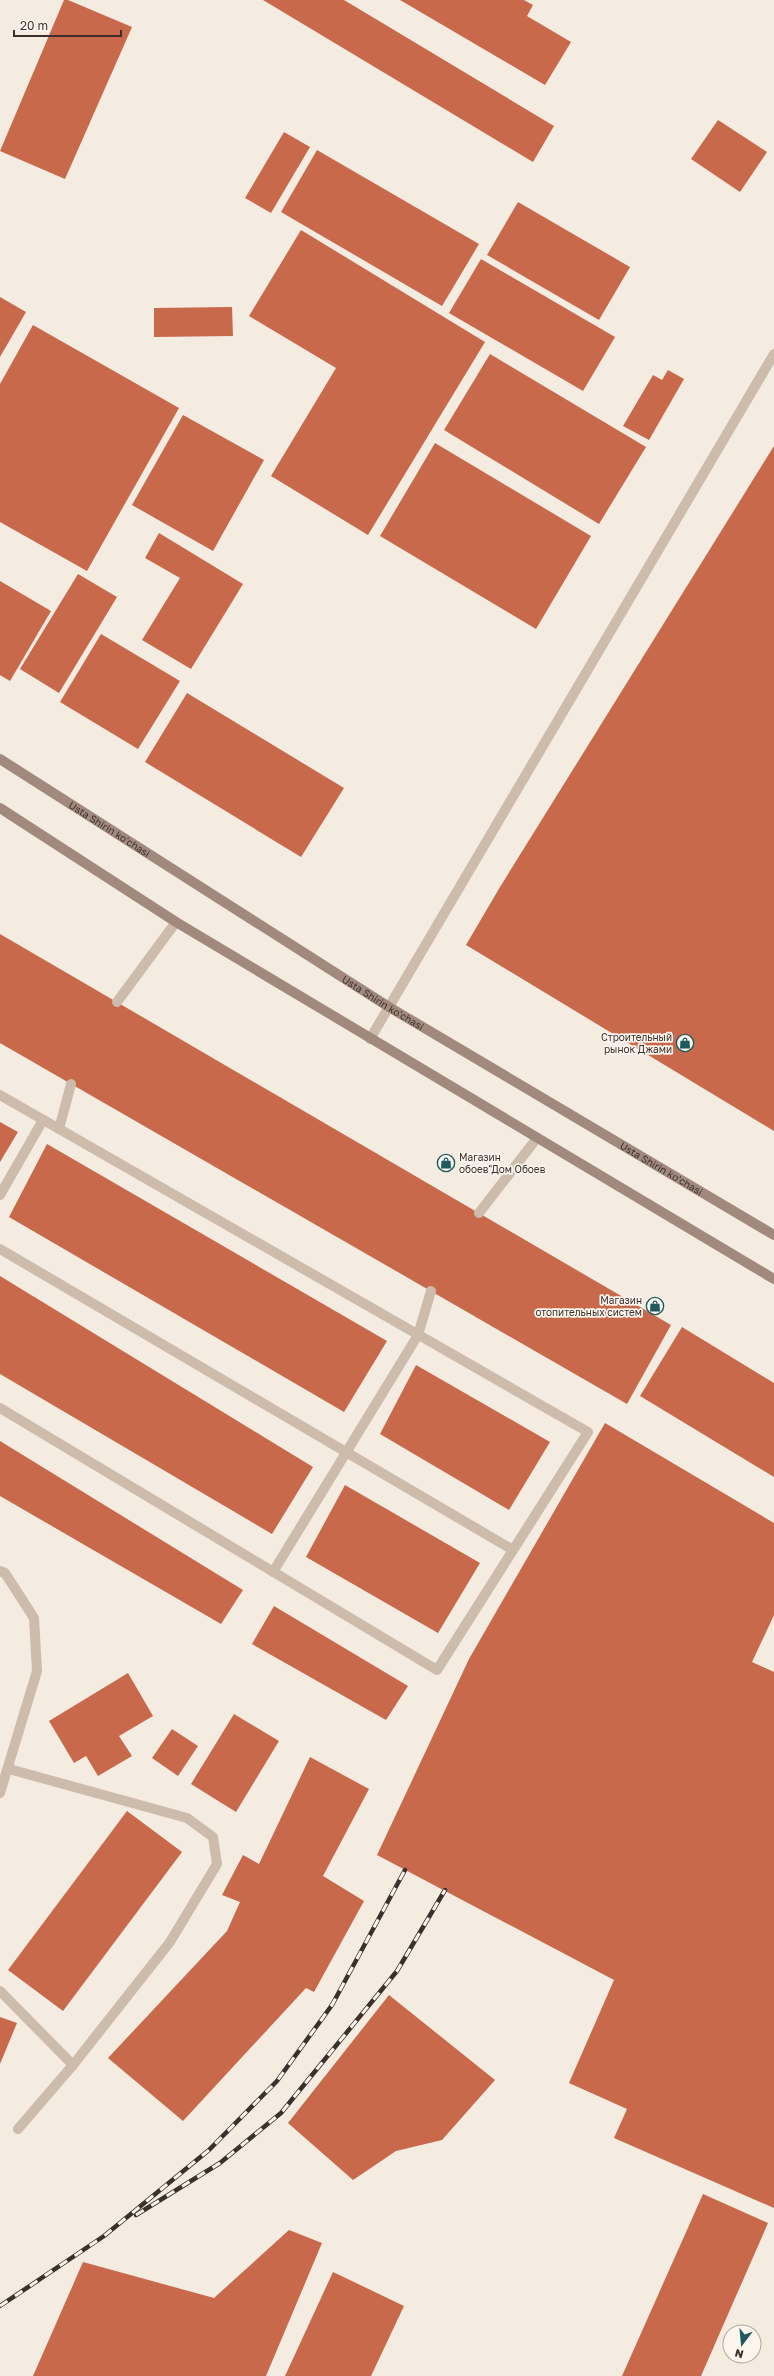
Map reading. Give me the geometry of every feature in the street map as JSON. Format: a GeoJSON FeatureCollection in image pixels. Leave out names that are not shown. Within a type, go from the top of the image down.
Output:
{"type":"FeatureCollection","features":[{"type":"Feature","properties":{"kind":"main road","name":"Usta Shirin ko'chasi"},"geometry":{"type":"LineString","coordinates":[[0,759],[389,1007],[774,1236]]}},
{"type":"Feature","properties":{"kind":"main road"},"geometry":{"type":"LineString","coordinates":[[0,808],[176,922],[774,1279]]}},
{"type":"Feature","properties":{"kind":"lane"},"geometry":{"type":"LineString","coordinates":[[370,1039],[774,354]]}},
{"type":"Feature","properties":{"kind":"lane"},"geometry":{"type":"LineString","coordinates":[[117,1002],[176,922]]}},
{"type":"Feature","properties":{"kind":"lane"},"geometry":{"type":"LineString","coordinates":[[59,1129],[71,1084]]}},
{"type":"Feature","properties":{"kind":"lane"},"geometry":{"type":"LineString","coordinates":[[0,1095],[588,1432],[437,1670],[0,1408]]}},
{"type":"Feature","properties":{"kind":"lane"},"geometry":{"type":"LineString","coordinates":[[0,1195],[43,1120]]}},
{"type":"Feature","properties":{"kind":"lane"},"geometry":{"type":"LineString","coordinates":[[479,1213],[537,1138]]}},
{"type":"Feature","properties":{"kind":"lane"},"geometry":{"type":"LineString","coordinates":[[0,1249],[513,1550]]}},
{"type":"Feature","properties":{"kind":"lane"},"geometry":{"type":"LineString","coordinates":[[273,1572],[418,1335],[431,1291]]}},
{"type":"Feature","properties":{"kind":"lane"},"geometry":{"type":"LineString","coordinates":[[0,1571],[5,1573],[34,1618],[37,1672],[9,1769],[0,1793]]}},
{"type":"Feature","properties":{"kind":"lane"},"geometry":{"type":"LineString","coordinates":[[9,1769],[187,1818],[213,1837],[217,1864],[170,1942],[73,2065],[18,2129]]}},
{"type":"Feature","properties":{"kind":"lane"},"geometry":{"type":"LineString","coordinates":[[0,1991],[73,2065]]}},
{"type":"Feature","properties":{"kind":"building"},"geometry":{"type":"Polygon","coordinates":[[[64,0],[68,0],[132,27],[65,179],[0,151],[64,0]]]}},
{"type":"Feature","properties":{"kind":"building"},"geometry":{"type":"Polygon","coordinates":[[[263,0],[344,0],[554,126],[533,162],[263,0]]]}},
{"type":"Feature","properties":{"kind":"building"},"geometry":{"type":"Polygon","coordinates":[[[400,0],[524,0],[533,5],[527,16],[571,42],[545,85],[400,0]]]}},
{"type":"Feature","properties":{"kind":"building"},"geometry":{"type":"Polygon","coordinates":[[[718,120],[767,152],[740,192],[691,159],[718,120]]]}},
{"type":"Feature","properties":{"kind":"building"},"geometry":{"type":"Polygon","coordinates":[[[284,132],[310,147],[271,213],[245,198],[284,132]]]}},
{"type":"Feature","properties":{"kind":"building"},"geometry":{"type":"Polygon","coordinates":[[[317,150],[479,244],[442,306],[281,212],[317,150]]]}},
{"type":"Feature","properties":{"kind":"building"},"geometry":{"type":"Polygon","coordinates":[[[518,202],[630,267],[599,320],[487,255],[518,202]]]}},
{"type":"Feature","properties":{"kind":"building"},"geometry":{"type":"Polygon","coordinates":[[[301,230],[485,342],[368,535],[271,476],[336,368],[249,316],[301,230]]]}},
{"type":"Feature","properties":{"kind":"building"},"geometry":{"type":"Polygon","coordinates":[[[481,259],[615,337],[583,391],[449,313],[481,259]]]}},
{"type":"Feature","properties":{"kind":"building"},"geometry":{"type":"Polygon","coordinates":[[[0,297],[26,312],[0,357],[0,297]]]}},
{"type":"Feature","properties":{"kind":"building"},"geometry":{"type":"Polygon","coordinates":[[[232,307],[233,336],[154,337],[154,308],[232,307]]]}},
{"type":"Feature","properties":{"kind":"building"},"geometry":{"type":"Polygon","coordinates":[[[33,325],[179,408],[87,571],[0,522],[0,384],[33,325]]]}},
{"type":"Feature","properties":{"kind":"building"},"geometry":{"type":"Polygon","coordinates":[[[490,354],[646,447],[599,524],[444,430],[490,354]]]}},
{"type":"Feature","properties":{"kind":"building"},"geometry":{"type":"Polygon","coordinates":[[[668,370],[684,379],[649,440],[623,426],[653,375],[662,380],[668,370]]]}},
{"type":"Feature","properties":{"kind":"building"},"geometry":{"type":"Polygon","coordinates":[[[183,415],[264,460],[213,551],[132,505],[183,415]]]}},
{"type":"Feature","properties":{"kind":"building"},"geometry":{"type":"Polygon","coordinates":[[[435,443],[591,536],[536,629],[380,536],[435,443]]]}},
{"type":"Feature","properties":{"kind":"building"},"geometry":{"type":"Polygon","coordinates":[[[774,446],[774,1131],[466,945],[500,887],[774,446]]]}},
{"type":"Feature","properties":{"kind":"building"},"geometry":{"type":"Polygon","coordinates":[[[159,533],[243,584],[191,669],[142,640],[180,578],[145,558],[159,533]]]}},
{"type":"Feature","properties":{"kind":"building"},"geometry":{"type":"Polygon","coordinates":[[[78,574],[117,597],[59,693],[20,669],[78,574]]]}},
{"type":"Feature","properties":{"kind":"building"},"geometry":{"type":"Polygon","coordinates":[[[0,581],[51,611],[10,681],[0,675],[0,581]]]}},
{"type":"Feature","properties":{"kind":"building"},"geometry":{"type":"Polygon","coordinates":[[[101,634],[180,681],[138,749],[60,702],[101,634]]]}},
{"type":"Feature","properties":{"kind":"building"},"geometry":{"type":"Polygon","coordinates":[[[187,693],[344,788],[301,857],[145,762],[187,693]]]}},
{"type":"Feature","properties":{"kind":"building"},"geometry":{"type":"Polygon","coordinates":[[[0,934],[671,1325],[627,1404],[0,1043],[0,934]]]}},
{"type":"Feature","properties":{"kind":"building"},"geometry":{"type":"Polygon","coordinates":[[[0,1122],[18,1132],[0,1162],[0,1122]]]}},
{"type":"Feature","properties":{"kind":"building"},"geometry":{"type":"Polygon","coordinates":[[[47,1144],[387,1341],[344,1412],[9,1217],[47,1144]]]}},
{"type":"Feature","properties":{"kind":"building"},"geometry":{"type":"Polygon","coordinates":[[[0,1276],[313,1467],[272,1534],[0,1374],[0,1276]]]}},
{"type":"Feature","properties":{"kind":"building"},"geometry":{"type":"Polygon","coordinates":[[[682,1327],[774,1383],[774,1477],[640,1396],[682,1327]]]}},
{"type":"Feature","properties":{"kind":"building"},"geometry":{"type":"Polygon","coordinates":[[[416,1365],[550,1442],[509,1510],[380,1434],[416,1365]]]}},
{"type":"Feature","properties":{"kind":"building"},"geometry":{"type":"Polygon","coordinates":[[[605,1423],[774,1523],[774,1615],[752,1662],[774,1672],[774,2208],[614,2138],[627,2109],[569,2083],[614,1980],[377,1855],[469,1659],[605,1423]]]}},
{"type":"Feature","properties":{"kind":"building"},"geometry":{"type":"Polygon","coordinates":[[[0,1441],[243,1590],[221,1624],[0,1496],[0,1441]]]}},
{"type":"Feature","properties":{"kind":"building"},"geometry":{"type":"Polygon","coordinates":[[[345,1485],[480,1563],[438,1633],[306,1557],[345,1485]]]}},
{"type":"Feature","properties":{"kind":"building"},"geometry":{"type":"Polygon","coordinates":[[[274,1606],[408,1686],[386,1720],[252,1644],[274,1606]]]}},
{"type":"Feature","properties":{"kind":"building"},"geometry":{"type":"Polygon","coordinates":[[[128,1673],[153,1716],[119,1736],[132,1756],[98,1776],[86,1756],[74,1763],[49,1721],[128,1673]]]}},
{"type":"Feature","properties":{"kind":"building"},"geometry":{"type":"Polygon","coordinates":[[[234,1714],[279,1741],[236,1812],[191,1784],[234,1714]]]}},
{"type":"Feature","properties":{"kind":"building"},"geometry":{"type":"Polygon","coordinates":[[[172,1729],[198,1746],[178,1776],[152,1758],[172,1729]]]}},
{"type":"Feature","properties":{"kind":"building"},"geometry":{"type":"Polygon","coordinates":[[[310,1757],[369,1789],[323,1876],[364,1901],[314,1992],[306,1988],[183,2121],[108,2058],[227,1931],[240,1902],[222,1895],[243,1855],[259,1864],[310,1757]]]}},
{"type":"Feature","properties":{"kind":"building"},"geometry":{"type":"Polygon","coordinates":[[[127,1811],[182,1852],[63,2011],[8,1970],[127,1811]]]}},
{"type":"Feature","properties":{"kind":"building"},"geometry":{"type":"Polygon","coordinates":[[[389,1995],[495,2080],[442,2140],[396,2151],[353,2180],[288,2123],[389,1995]]]}},
{"type":"Feature","properties":{"kind":"building"},"geometry":{"type":"Polygon","coordinates":[[[0,2017],[17,2023],[0,2064],[0,2017]]]}},
{"type":"Feature","properties":{"kind":"building"},"geometry":{"type":"Polygon","coordinates":[[[703,2194],[768,2223],[724,2324],[722,2324],[722,2328],[701,2376],[622,2376],[703,2194]]]}},
{"type":"Feature","properties":{"kind":"building"},"geometry":{"type":"Polygon","coordinates":[[[289,2230],[322,2243],[266,2376],[33,2376],[83,2262],[214,2298],[289,2230]]]}},
{"type":"Feature","properties":{"kind":"building"},"geometry":{"type":"Polygon","coordinates":[[[333,2272],[404,2306],[371,2376],[285,2376],[333,2272]]]}},
{"type":"Feature","properties":{"kind":"railway"},"geometry":{"type":"LineString","coordinates":[[0,2306],[104,2236],[209,2150],[277,2081],[332,2005],[405,1870]]}},
{"type":"Feature","properties":{"kind":"railway"},"geometry":{"type":"LineString","coordinates":[[136,2215],[220,2163],[281,2113],[397,1971],[445,1890]]}},
{"type":"Feature","properties":{"kind":"place","name":"Строительный рынок Джами"},"geometry":{"type":"Point","coordinates":[685,1043]}},
{"type":"Feature","properties":{"kind":"place","name":"Магазин обоев\"Дом Обоев"},"geometry":{"type":"Point","coordinates":[446,1163]}},
{"type":"Feature","properties":{"kind":"place","name":"Магазин отопительных систем"},"geometry":{"type":"Point","coordinates":[655,1306]}}]}
